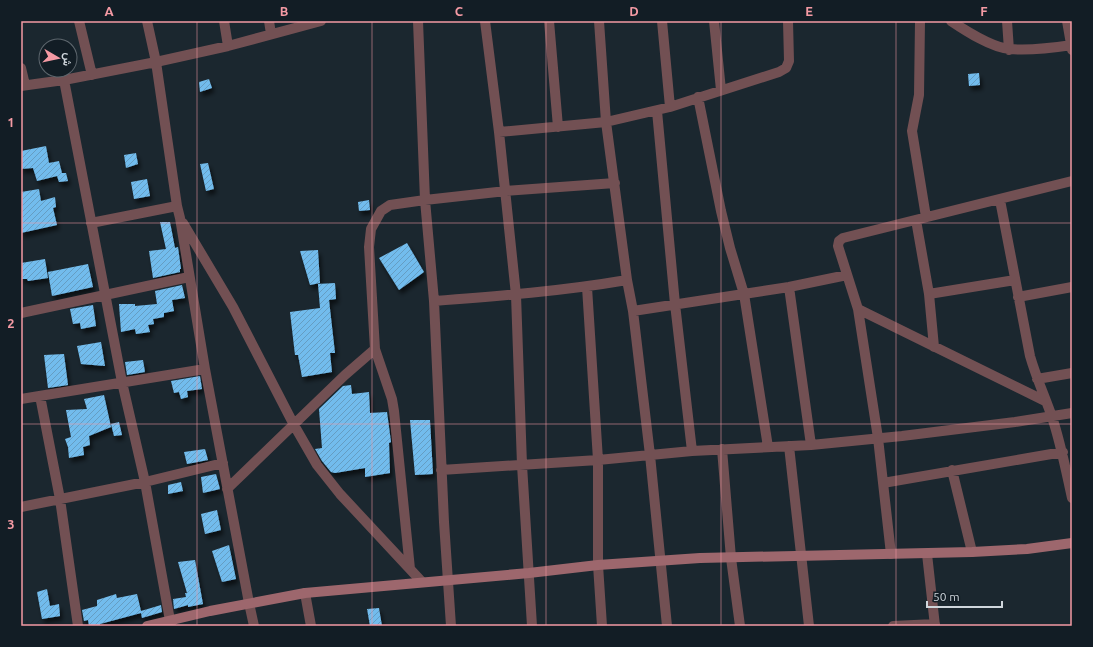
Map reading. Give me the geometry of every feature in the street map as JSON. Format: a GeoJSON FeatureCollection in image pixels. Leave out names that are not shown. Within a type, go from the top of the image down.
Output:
{"type":"FeatureCollection","features":[{"type":"Feature","properties":{"kind":"street"},"geometry":{"type":"LineString","coordinates":[[79,21],[92,75]]}},
{"type":"Feature","properties":{"kind":"street"},"geometry":{"type":"LineString","coordinates":[[147,21],[156,62],[177,206],[205,369],[254,626]]}},
{"type":"Feature","properties":{"kind":"street"},"geometry":{"type":"LineString","coordinates":[[224,21],[228,46]]}},
{"type":"Feature","properties":{"kind":"street"},"geometry":{"type":"LineString","coordinates":[[269,21],[271,34]]}},
{"type":"Feature","properties":{"kind":"street"},"geometry":{"type":"LineString","coordinates":[[21,68],[23,85],[64,80],[228,46],[321,21]]}},
{"type":"Feature","properties":{"kind":"street"},"geometry":{"type":"LineString","coordinates":[[418,21],[425,200],[434,301],[441,470],[451,626]]}},
{"type":"Feature","properties":{"kind":"street"},"geometry":{"type":"LineString","coordinates":[[485,21],[506,191],[516,295],[522,465],[532,626]]}},
{"type":"Feature","properties":{"kind":"street"},"geometry":{"type":"LineString","coordinates":[[548,21],[558,127]]}},
{"type":"Feature","properties":{"kind":"street"},"geometry":{"type":"LineString","coordinates":[[599,21],[606,122],[627,280],[633,311],[650,455],[659,560],[667,626]]}},
{"type":"Feature","properties":{"kind":"street"},"geometry":{"type":"LineString","coordinates":[[662,21],[670,107]]}},
{"type":"Feature","properties":{"kind":"street"},"geometry":{"type":"LineString","coordinates":[[714,21],[721,90]]}},
{"type":"Feature","properties":{"kind":"street"},"geometry":{"type":"LineString","coordinates":[[499,132],[606,122],[670,107],[779,72],[786,68],[788,61],[788,21]]}},
{"type":"Feature","properties":{"kind":"street"},"geometry":{"type":"LineString","coordinates":[[920,21],[919,95],[912,131],[934,347]]}},
{"type":"Feature","properties":{"kind":"street"},"geometry":{"type":"LineString","coordinates":[[1007,21],[1009,50]]}},
{"type":"Feature","properties":{"kind":"street"},"geometry":{"type":"LineString","coordinates":[[954,22],[990,44],[1009,50],[1072,47],[1067,21]]}},
{"type":"Feature","properties":{"kind":"street"},"geometry":{"type":"LineString","coordinates":[[64,80],[122,382],[145,482],[171,624]]}},
{"type":"Feature","properties":{"kind":"street"},"geometry":{"type":"LineString","coordinates":[[698,97],[721,211],[730,248],[744,294],[768,447]]}},
{"type":"Feature","properties":{"kind":"street"},"geometry":{"type":"LineString","coordinates":[[657,110],[675,304],[692,451]]}},
{"type":"Feature","properties":{"kind":"street"},"geometry":{"type":"LineString","coordinates":[[891,554],[878,438],[858,309],[838,246],[839,241],[843,238],[1072,181]]}},
{"type":"Feature","properties":{"kind":"street"},"geometry":{"type":"LineString","coordinates":[[410,569],[394,411],[392,399],[375,349],[370,247],[371,229],[381,211],[390,205],[506,191],[615,183]]}},
{"type":"Feature","properties":{"kind":"street"},"geometry":{"type":"LineString","coordinates":[[1000,200],[1030,356],[1063,452],[1072,498]]}},
{"type":"Feature","properties":{"kind":"street"},"geometry":{"type":"LineString","coordinates":[[91,223],[177,206]]}},
{"type":"Feature","properties":{"kind":"street"},"geometry":{"type":"LineString","coordinates":[[180,218],[233,307],[317,466],[340,494],[422,582]]}},
{"type":"Feature","properties":{"kind":"street"},"geometry":{"type":"LineString","coordinates":[[633,311],[789,287],[847,275]]}},
{"type":"Feature","properties":{"kind":"street"},"geometry":{"type":"LineString","coordinates":[[21,313],[189,277]]}},
{"type":"Feature","properties":{"kind":"street"},"geometry":{"type":"LineString","coordinates":[[434,301],[516,295],[587,287],[627,280]]}},
{"type":"Feature","properties":{"kind":"street"},"geometry":{"type":"LineString","coordinates":[[929,294],[1015,280]]}},
{"type":"Feature","properties":{"kind":"street"},"geometry":{"type":"LineString","coordinates":[[1018,297],[1072,286]]}},
{"type":"Feature","properties":{"kind":"street"},"geometry":{"type":"LineString","coordinates":[[587,287],[598,460],[598,565],[602,626]]}},
{"type":"Feature","properties":{"kind":"street"},"geometry":{"type":"LineString","coordinates":[[789,287],[810,445]]}},
{"type":"Feature","properties":{"kind":"street"},"geometry":{"type":"LineString","coordinates":[[858,309],[1045,401]]}},
{"type":"Feature","properties":{"kind":"street"},"geometry":{"type":"LineString","coordinates":[[227,489],[345,375],[375,349]]}},
{"type":"Feature","properties":{"kind":"street"},"geometry":{"type":"LineString","coordinates":[[21,399],[205,369]]}},
{"type":"Feature","properties":{"kind":"street"},"geometry":{"type":"LineString","coordinates":[[1037,379],[1072,373]]}},
{"type":"Feature","properties":{"kind":"street"},"geometry":{"type":"LineString","coordinates":[[40,396],[60,499],[78,626]]}},
{"type":"Feature","properties":{"kind":"street"},"geometry":{"type":"LineString","coordinates":[[441,470],[598,460],[692,451],[810,445],[1052,417],[1072,413]]}},
{"type":"Feature","properties":{"kind":"street"},"geometry":{"type":"LineString","coordinates":[[789,446],[809,626]]}},
{"type":"Feature","properties":{"kind":"street"},"geometry":{"type":"LineString","coordinates":[[722,450],[731,558],[740,626]]}},
{"type":"Feature","properties":{"kind":"street"},"geometry":{"type":"LineString","coordinates":[[883,483],[1063,452]]}},
{"type":"Feature","properties":{"kind":"street"},"geometry":{"type":"LineString","coordinates":[[21,507],[145,482],[223,463]]}},
{"type":"Feature","properties":{"kind":"street"},"geometry":{"type":"LineString","coordinates":[[952,470],[972,552]]}},
{"type":"Feature","properties":{"kind":"street"},"geometry":{"type":"LineString","coordinates":[[147,626],[171,624],[249,603],[305,593],[448,581],[598,565],[659,560],[972,552],[1026,549],[1072,543]]}},
{"type":"Feature","properties":{"kind":"street"},"geometry":{"type":"LineString","coordinates":[[893,626],[935,625],[927,554]]}},
{"type":"Feature","properties":{"kind":"street"},"geometry":{"type":"LineString","coordinates":[[305,593],[311,626]]}},
{"type":"Feature","properties":{"kind":"building"},"geometry":{"type":"Polygon","coordinates":[[[979,73],[980,85],[969,86],[968,74],[979,73]]]}},
{"type":"Feature","properties":{"kind":"building"},"geometry":{"type":"Polygon","coordinates":[[[209,79],[212,88],[200,92],[199,82],[209,79]]]}},
{"type":"Feature","properties":{"kind":"building"},"geometry":{"type":"Polygon","coordinates":[[[46,146],[49,163],[59,161],[62,173],[66,173],[68,181],[59,182],[57,176],[37,181],[33,168],[21,169],[21,151],[46,146]]]}},
{"type":"Feature","properties":{"kind":"building"},"geometry":{"type":"Polygon","coordinates":[[[136,153],[138,164],[126,168],[124,155],[136,153]]]}},
{"type":"Feature","properties":{"kind":"building"},"geometry":{"type":"Polygon","coordinates":[[[208,163],[214,189],[206,191],[200,164],[208,163]]]}},
{"type":"Feature","properties":{"kind":"building"},"geometry":{"type":"Polygon","coordinates":[[[147,179],[150,196],[134,199],[131,182],[147,179]]]}},
{"type":"Feature","properties":{"kind":"building"},"geometry":{"type":"Polygon","coordinates":[[[39,189],[41,201],[55,197],[56,207],[53,208],[57,225],[21,233],[21,192],[39,189]]]}},
{"type":"Feature","properties":{"kind":"building"},"geometry":{"type":"Polygon","coordinates":[[[369,200],[370,210],[359,211],[358,202],[369,200]]]}},
{"type":"Feature","properties":{"kind":"building"},"geometry":{"type":"Polygon","coordinates":[[[160,222],[170,222],[175,248],[178,247],[181,269],[180,272],[153,278],[149,251],[166,249],[160,222]]]}},
{"type":"Feature","properties":{"kind":"building"},"geometry":{"type":"Polygon","coordinates":[[[407,243],[424,272],[399,290],[379,258],[407,243]]]}},
{"type":"Feature","properties":{"kind":"building"},"geometry":{"type":"Polygon","coordinates":[[[318,250],[320,283],[310,285],[300,251],[318,250]]]}},
{"type":"Feature","properties":{"kind":"building"},"geometry":{"type":"Polygon","coordinates":[[[45,259],[48,278],[28,281],[27,279],[21,279],[21,263],[45,259]]]}},
{"type":"Feature","properties":{"kind":"building"},"geometry":{"type":"Polygon","coordinates":[[[88,264],[93,287],[52,296],[48,272],[88,264]]]}},
{"type":"Feature","properties":{"kind":"building"},"geometry":{"type":"Polygon","coordinates":[[[335,283],[336,299],[329,300],[335,353],[330,353],[332,372],[302,377],[298,355],[295,355],[290,312],[320,308],[318,284],[335,283]]]}},
{"type":"Feature","properties":{"kind":"building"},"geometry":{"type":"Polygon","coordinates":[[[182,285],[185,298],[172,300],[174,311],[164,313],[164,317],[153,319],[154,324],[148,325],[150,332],[136,334],[135,329],[121,332],[119,304],[135,304],[135,306],[157,304],[155,291],[182,285]]]}},
{"type":"Feature","properties":{"kind":"building"},"geometry":{"type":"Polygon","coordinates":[[[93,305],[96,326],[81,329],[80,323],[73,324],[70,309],[93,305]]]}},
{"type":"Feature","properties":{"kind":"building"},"geometry":{"type":"Polygon","coordinates":[[[101,342],[105,366],[81,364],[77,346],[101,342]]]}},
{"type":"Feature","properties":{"kind":"building"},"geometry":{"type":"Polygon","coordinates":[[[64,354],[68,385],[48,388],[44,355],[64,354]]]}},
{"type":"Feature","properties":{"kind":"building"},"geometry":{"type":"Polygon","coordinates":[[[143,360],[145,372],[127,375],[125,362],[143,360]]]}},
{"type":"Feature","properties":{"kind":"building"},"geometry":{"type":"Polygon","coordinates":[[[200,376],[202,389],[187,391],[188,397],[181,399],[179,392],[174,393],[171,381],[200,376]]]}},
{"type":"Feature","properties":{"kind":"building"},"geometry":{"type":"Polygon","coordinates":[[[351,385],[352,394],[369,392],[370,413],[387,412],[391,442],[389,443],[390,473],[365,477],[365,468],[335,473],[331,472],[315,449],[322,448],[319,409],[343,386],[351,385]]]}},
{"type":"Feature","properties":{"kind":"building"},"geometry":{"type":"Polygon","coordinates":[[[104,395],[111,427],[89,436],[90,445],[83,447],[84,455],[69,458],[68,447],[65,439],[71,437],[66,410],[87,409],[84,399],[104,395]]]}},
{"type":"Feature","properties":{"kind":"building"},"geometry":{"type":"Polygon","coordinates":[[[410,420],[430,420],[433,474],[415,475],[410,420]]]}},
{"type":"Feature","properties":{"kind":"building"},"geometry":{"type":"Polygon","coordinates":[[[119,422],[122,435],[114,436],[111,424],[119,422]]]}},
{"type":"Feature","properties":{"kind":"building"},"geometry":{"type":"Polygon","coordinates":[[[205,449],[208,460],[187,464],[184,452],[205,449]]]}},
{"type":"Feature","properties":{"kind":"building"},"geometry":{"type":"Polygon","coordinates":[[[216,474],[220,489],[203,493],[201,477],[216,474]]]}},
{"type":"Feature","properties":{"kind":"building"},"geometry":{"type":"Polygon","coordinates":[[[181,482],[183,491],[168,494],[168,485],[181,482]]]}},
{"type":"Feature","properties":{"kind":"building"},"geometry":{"type":"Polygon","coordinates":[[[217,510],[221,530],[205,534],[201,514],[217,510]]]}},
{"type":"Feature","properties":{"kind":"building"},"geometry":{"type":"Polygon","coordinates":[[[229,545],[236,579],[222,582],[212,551],[229,545]]]}},
{"type":"Feature","properties":{"kind":"building"},"geometry":{"type":"Polygon","coordinates":[[[195,560],[203,604],[188,607],[188,605],[174,609],[173,599],[186,597],[185,593],[187,593],[178,562],[195,560]]]}},
{"type":"Feature","properties":{"kind":"building"},"geometry":{"type":"Polygon","coordinates":[[[47,589],[50,606],[59,604],[60,616],[42,619],[37,592],[47,589]]]}},
{"type":"Feature","properties":{"kind":"building"},"geometry":{"type":"Polygon","coordinates":[[[116,594],[117,598],[137,594],[141,611],[161,605],[162,612],[142,618],[141,613],[100,625],[89,626],[88,620],[84,621],[82,610],[97,606],[97,600],[116,594]]]}},
{"type":"Feature","properties":{"kind":"building"},"geometry":{"type":"Polygon","coordinates":[[[379,608],[382,626],[370,626],[367,609],[379,608]]]}}]}
